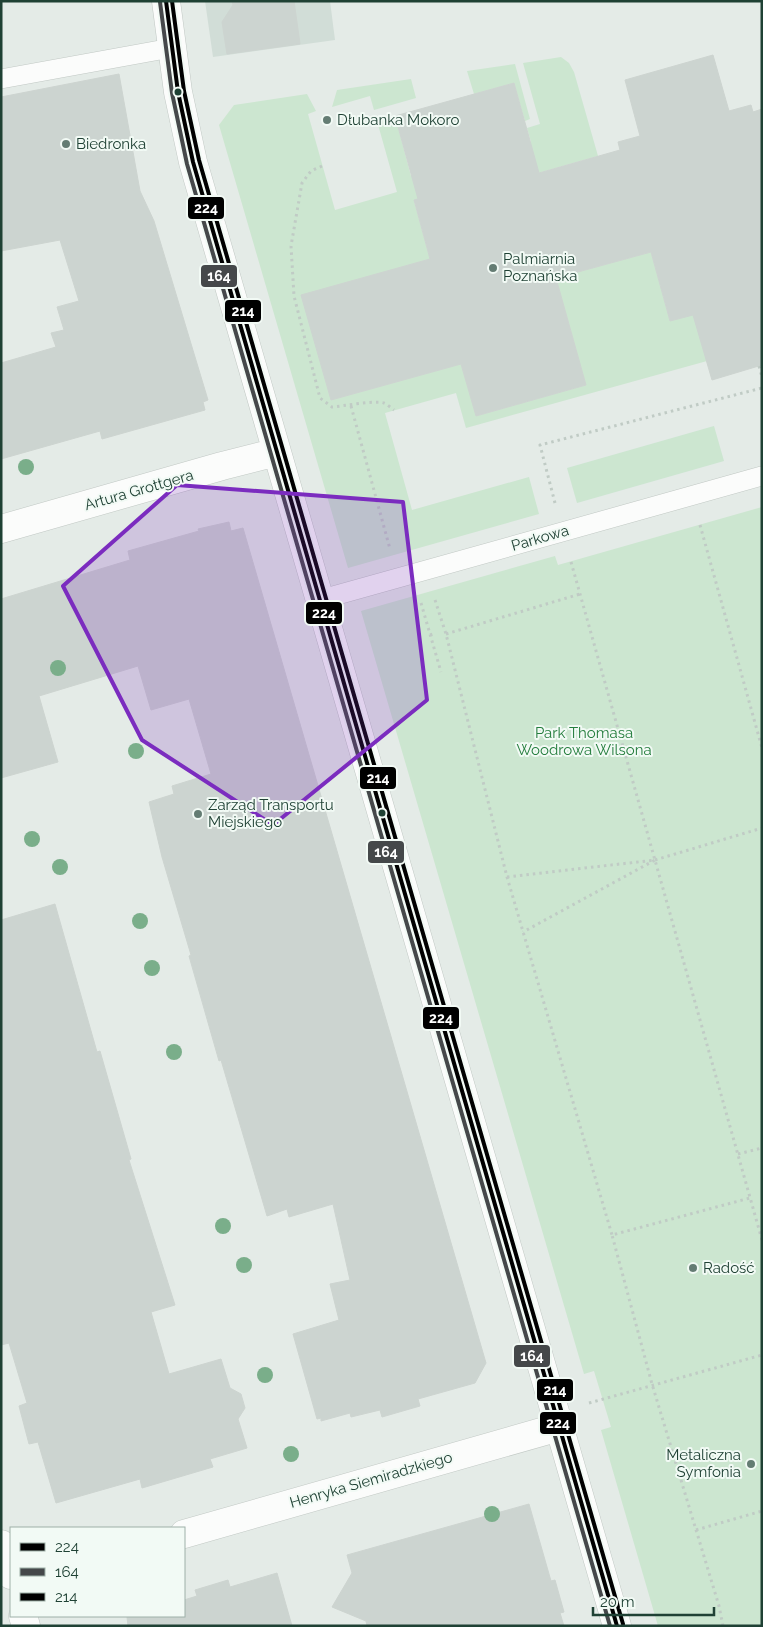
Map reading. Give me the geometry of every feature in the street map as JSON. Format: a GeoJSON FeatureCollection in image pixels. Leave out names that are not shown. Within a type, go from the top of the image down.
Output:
{"type":"FeatureCollection","features":[{"type":"Feature","properties":{"kind":"street"},"geometry":{"type":"LineString","coordinates":[[166,1],[178,92],[193,162],[617,1626]]}},
{"type":"Feature","properties":{"kind":"street","name":"Artura Grottgera"},"geometry":{"type":"LineString","coordinates":[[1,529],[277,452]]}},
{"type":"Feature","properties":{"kind":"street","name":"Henryka Siemiradzkiego"},"geometry":{"type":"LineString","coordinates":[[185,1534],[559,1427]]}},
{"type":"Feature","properties":{"kind":"street"},"geometry":{"type":"LineString","coordinates":[[1,1544],[10,1572]]}},
{"type":"Feature","properties":{"kind":"lane"},"geometry":{"type":"LineString","coordinates":[[1,78],[171,48]]}},
{"type":"Feature","properties":{"kind":"lane","name":"Parkowa"},"geometry":{"type":"LineString","coordinates":[[319,600],[762,476]]}},
{"type":"Feature","properties":{"kind":"path"},"geometry":{"type":"LineString","coordinates":[[322,166],[311,171],[302,184],[291,246],[294,296],[320,398],[332,407],[371,402],[384,403],[394,410]]}},
{"type":"Feature","properties":{"kind":"path"},"geometry":{"type":"LineString","coordinates":[[759,366],[762,377]]}},
{"type":"Feature","properties":{"kind":"path"},"geometry":{"type":"LineString","coordinates":[[762,388],[540,445],[562,532],[762,1240]]}},
{"type":"Feature","properties":{"kind":"path"},"geometry":{"type":"LineString","coordinates":[[351,406],[398,578]]}},
{"type":"Feature","properties":{"kind":"path"},"geometry":{"type":"LineString","coordinates":[[692,495],[762,748]]}},
{"type":"Feature","properties":{"kind":"path"},"geometry":{"type":"LineString","coordinates":[[427,570],[446,634],[507,876],[612,1235],[652,1384],[719,1606],[723,1626]]}},
{"type":"Feature","properties":{"kind":"path"},"geometry":{"type":"LineString","coordinates":[[446,634],[580,594]]}},
{"type":"Feature","properties":{"kind":"path"},"geometry":{"type":"LineString","coordinates":[[424,611],[441,672]]}},
{"type":"Feature","properties":{"kind":"path"},"geometry":{"type":"LineString","coordinates":[[430,634],[436,633]]}},
{"type":"Feature","properties":{"kind":"path"},"geometry":{"type":"LineString","coordinates":[[507,876],[654,860],[762,828]]}},
{"type":"Feature","properties":{"kind":"path"},"geometry":{"type":"LineString","coordinates":[[523,932],[654,860]]}},
{"type":"Feature","properties":{"kind":"path"},"geometry":{"type":"LineString","coordinates":[[738,1154],[762,1148]]}},
{"type":"Feature","properties":{"kind":"path"},"geometry":{"type":"LineString","coordinates":[[612,1235],[750,1198]]}},
{"type":"Feature","properties":{"kind":"path"},"geometry":{"type":"LineString","coordinates":[[585,1404],[762,1355]]}},
{"type":"Feature","properties":{"kind":"path"},"geometry":{"type":"LineString","coordinates":[[696,1530],[762,1511]]}},
{"type":"Feature","properties":{"kind":"highlighted area"},"geometry":{"type":"Polygon","coordinates":[[[177,485],[403,502],[427,700],[273,825],[142,740],[63,586],[177,485]]]}},
{"type":"Feature","properties":{"kind":"shaded area"},"geometry":{"type":"Polygon","coordinates":[[[205,1],[330,1],[335,40],[213,57],[205,1]]]}},
{"type":"Feature","properties":{"kind":"green space"},"geometry":{"type":"Polygon","coordinates":[[[561,57],[569,63],[574,72],[598,156],[524,177],[531,142],[527,128],[540,124],[523,63],[561,57]]]}},
{"type":"Feature","properties":{"kind":"green space"},"geometry":{"type":"Polygon","coordinates":[[[515,64],[530,119],[525,121],[514,83],[474,94],[467,71],[515,64]]]}},
{"type":"Feature","properties":{"kind":"green space"},"geometry":{"type":"Polygon","coordinates":[[[411,79],[416,98],[374,110],[370,96],[332,107],[337,90],[411,79]]]}},
{"type":"Feature","properties":{"kind":"green space"},"geometry":{"type":"Polygon","coordinates":[[[307,94],[316,111],[308,114],[335,210],[397,192],[377,121],[395,116],[411,176],[452,164],[459,188],[414,201],[430,259],[302,295],[331,400],[461,364],[476,416],[586,385],[556,278],[651,252],[670,321],[708,310],[707,361],[466,428],[456,393],[385,413],[412,510],[529,477],[539,514],[348,568],[219,125],[234,105],[307,94]]]}},
{"type":"Feature","properties":{"kind":"green space"},"geometry":{"type":"Polygon","coordinates":[[[714,426],[724,461],[577,503],[567,468],[714,426]]]}},
{"type":"Feature","properties":{"kind":"green space","name":"Park Thomasa Woodrowa Wilsona"},"geometry":{"type":"Polygon","coordinates":[[[762,507],[762,1626],[658,1626],[601,1430],[611,1427],[594,1371],[584,1374],[361,611],[555,556],[558,565],[762,507]]]}},
{"type":"Feature","properties":{"kind":"building"},"geometry":{"type":"Polygon","coordinates":[[[232,1],[294,1],[300,44],[227,54],[222,22],[233,5],[232,1]]]}},
{"type":"Feature","properties":{"kind":"building","name":"Palmiarnia Poznańska"},"geometry":{"type":"Polygon","coordinates":[[[713,55],[729,111],[751,105],[753,112],[762,109],[762,365],[712,380],[693,315],[670,321],[651,252],[556,278],[586,385],[476,416],[461,364],[331,400],[301,295],[430,259],[414,200],[418,199],[395,116],[514,83],[539,173],[620,150],[618,142],[640,136],[625,80],[713,55]]]}},
{"type":"Feature","properties":{"kind":"building"},"geometry":{"type":"Polygon","coordinates":[[[119,74],[140,191],[154,221],[208,400],[203,402],[205,410],[102,439],[100,431],[1,459],[1,363],[56,347],[51,333],[64,330],[57,307],[79,301],[60,240],[1,251],[1,97],[119,74]]]}},
{"type":"Feature","properties":{"kind":"building"},"geometry":{"type":"Polygon","coordinates":[[[229,522],[231,531],[243,528],[486,1363],[475,1383],[418,1399],[420,1406],[382,1417],[380,1410],[351,1417],[350,1413],[321,1421],[321,1418],[317,1419],[293,1334],[339,1320],[330,1284],[350,1280],[333,1204],[289,1217],[287,1209],[267,1216],[221,1060],[219,1061],[189,956],[191,955],[162,857],[149,802],[174,794],[172,786],[211,774],[189,699],[151,710],[138,666],[39,696],[58,762],[1,778],[1,599],[130,560],[128,551],[199,531],[198,529],[229,522]]]}},
{"type":"Feature","properties":{"kind":"building"},"geometry":{"type":"Polygon","coordinates":[[[55,904],[97,1052],[100,1051],[131,1159],[129,1160],[175,1305],[151,1312],[169,1374],[221,1359],[230,1388],[241,1394],[245,1408],[238,1419],[247,1448],[210,1459],[213,1467],[142,1488],[140,1479],[56,1503],[38,1442],[29,1444],[19,1406],[27,1403],[9,1343],[1,1345],[1,920],[55,904]]]}},
{"type":"Feature","properties":{"kind":"building"},"geometry":{"type":"Polygon","coordinates":[[[529,1504],[551,1581],[555,1580],[564,1612],[560,1613],[564,1626],[367,1626],[366,1621],[332,1607],[352,1573],[347,1555],[529,1504]]]}},
{"type":"Feature","properties":{"kind":"building"},"geometry":{"type":"Polygon","coordinates":[[[277,1573],[292,1626],[128,1626],[127,1617],[185,1617],[185,1600],[197,1596],[195,1590],[228,1580],[230,1587],[277,1573]]]}},
{"type":"Feature","properties":{"kind":"transit line","name":"224"},"geometry":{"type":"LineString","coordinates":[[166,1],[178,92],[193,162],[617,1626]]}},
{"type":"Feature","properties":{"kind":"transit line","name":"214"},"geometry":{"type":"LineString","coordinates":[[172,1],[184,91],[199,160],[623,1624]]}},
{"type":"Feature","properties":{"kind":"transit line","name":"164"},"geometry":{"type":"LineString","coordinates":[[160,2],[172,93],[187,164],[610,1626]]}},
{"type":"Feature","properties":{"kind":"place","name":"Dłubanka Mokoro"},"geometry":{"type":"Point","coordinates":[327,120]}},
{"type":"Feature","properties":{"kind":"place","name":"Biedronka"},"geometry":{"type":"Point","coordinates":[66,144]}},
{"type":"Feature","properties":{"kind":"place","name":"Palmiarnia Poznańska"},"geometry":{"type":"Point","coordinates":[493,268]}},
{"type":"Feature","properties":{"kind":"place","name":"Zarząd Transportu Miejskiego"},"geometry":{"type":"Point","coordinates":[198,814]}},
{"type":"Feature","properties":{"kind":"place","name":"Radość"},"geometry":{"type":"Point","coordinates":[693,1268]}},
{"type":"Feature","properties":{"kind":"place","name":"Metaliczna Symfonia"},"geometry":{"type":"Point","coordinates":[751,1464]}}]}
